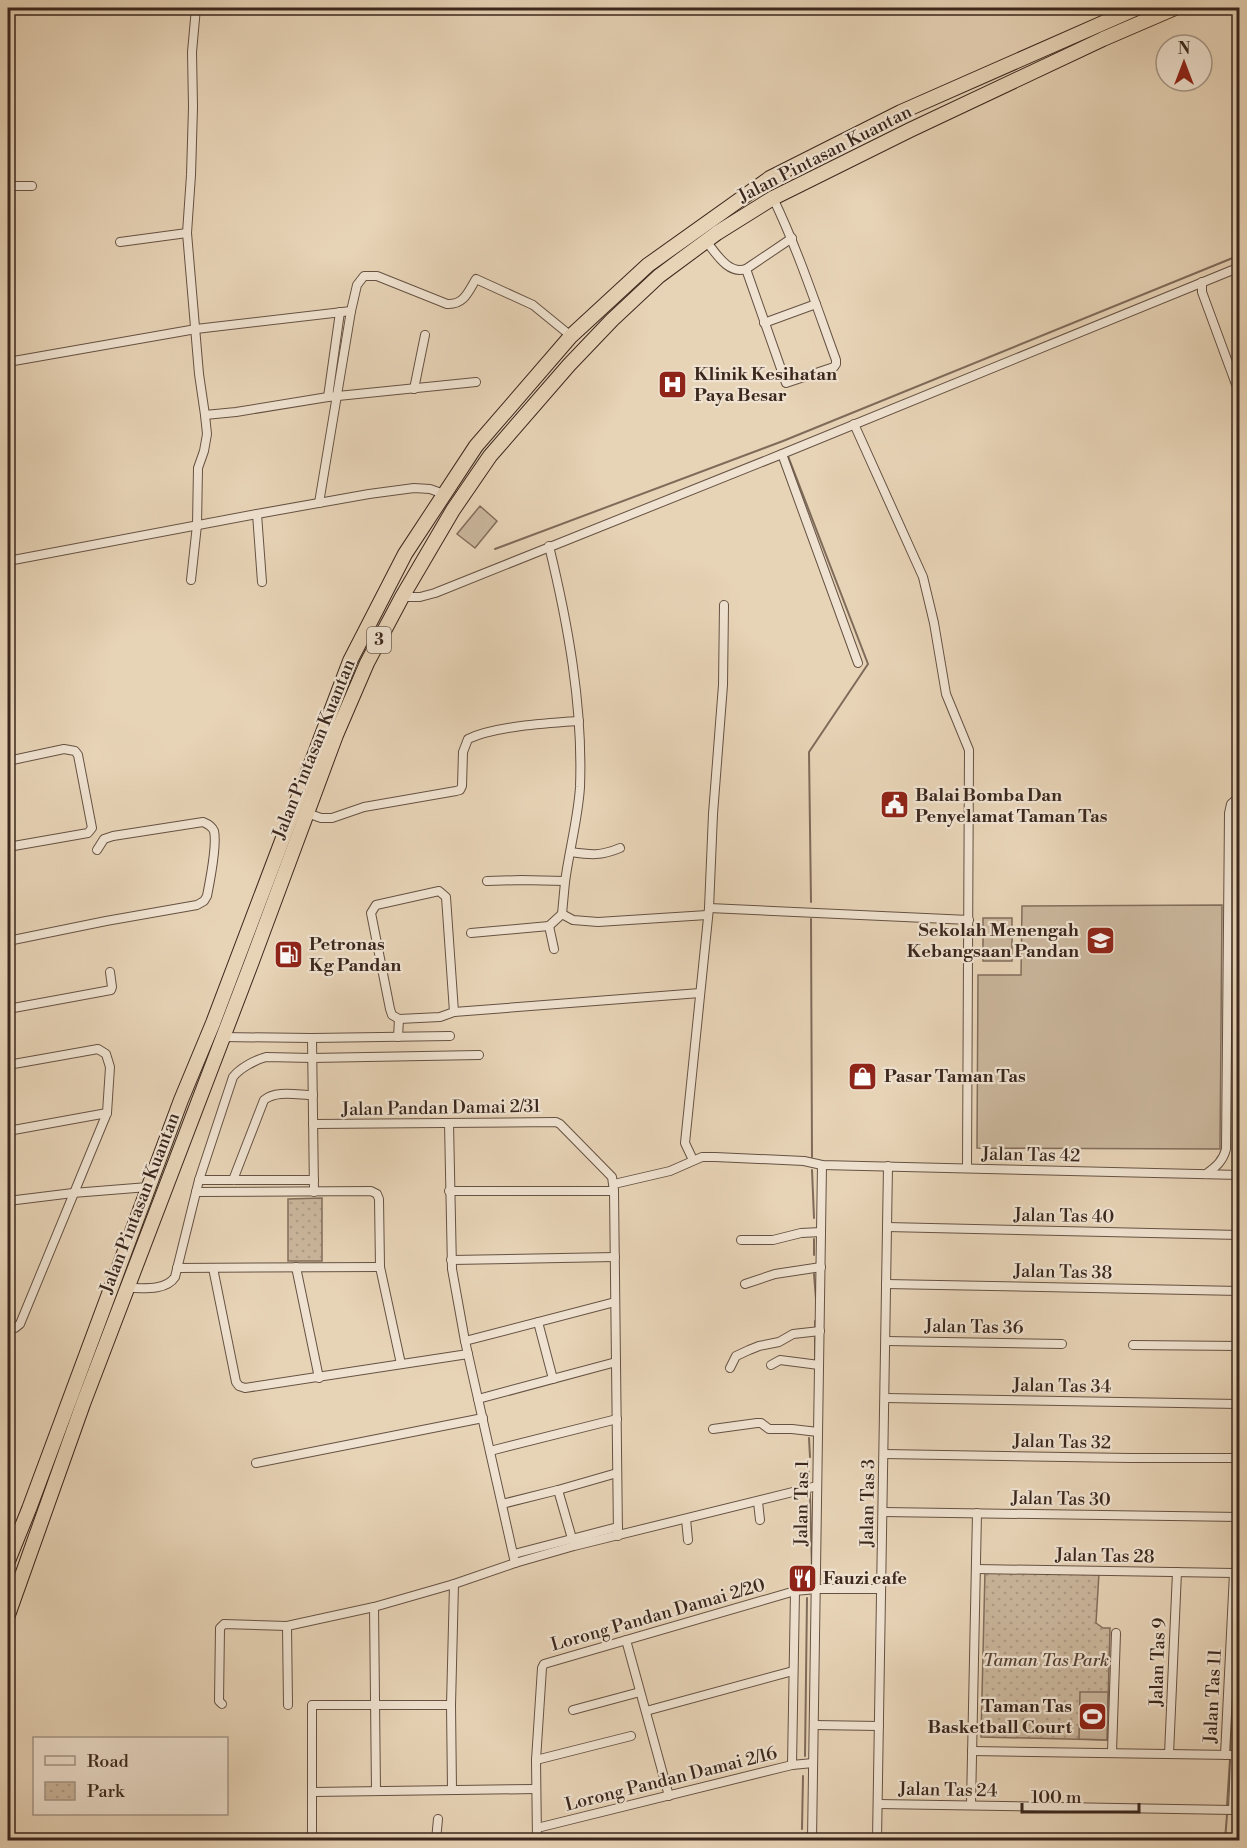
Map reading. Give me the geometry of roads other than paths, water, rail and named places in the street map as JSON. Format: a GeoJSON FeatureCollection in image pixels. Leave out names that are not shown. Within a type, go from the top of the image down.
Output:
{"type":"FeatureCollection","features":[{"type":"Feature","properties":{"kind":"highway","name":"Jalan Pintasan Kuantan"},"geometry":{"type":"LineString","coordinates":[[8,1561],[350,662],[405,554],[476,446],[571,336],[648,265],[770,178],[901,112],[1137,8]]}},
{"type":"Feature","properties":{"kind":"highway","name":"Jalan Pintasan Kuantan"},"geometry":{"type":"LineString","coordinates":[[8,1615],[44,1510],[336,735],[367,663],[402,597],[453,510],[490,456],[569,365],[612,320],[659,276],[706,241],[773,198],[1060,59],[1175,8]]}},
{"type":"Feature","properties":{"kind":"street"},"geometry":{"type":"LineString","coordinates":[[191,580],[197,525],[197,473],[207,434],[188,265],[187,234],[193,130],[192,52],[196,8]]}},
{"type":"Feature","properties":{"kind":"street"},"geometry":{"type":"LineString","coordinates":[[8,186],[32,186]]}},
{"type":"Feature","properties":{"kind":"street"},"geometry":{"type":"LineString","coordinates":[[746,269],[786,382],[834,367],[836,360],[816,304],[792,238],[773,198]]}},
{"type":"Feature","properties":{"kind":"street"},"geometry":{"type":"LineString","coordinates":[[120,242],[187,234]]}},
{"type":"Feature","properties":{"kind":"street"},"geometry":{"type":"LineString","coordinates":[[706,241],[729,268],[740,271],[792,238]]}},
{"type":"Feature","properties":{"kind":"street"},"geometry":{"type":"LineString","coordinates":[[402,597],[420,597],[435,593],[1239,267]]}},
{"type":"Feature","properties":{"kind":"street"},"geometry":{"type":"LineString","coordinates":[[332,397],[357,285],[364,276],[377,276],[447,304],[464,299],[476,279],[533,305],[571,336]]}},
{"type":"Feature","properties":{"kind":"street"},"geometry":{"type":"LineString","coordinates":[[1202,282],[1202,292],[1237,387]]}},
{"type":"Feature","properties":{"kind":"street"},"geometry":{"type":"LineString","coordinates":[[764,323],[816,304]]}},
{"type":"Feature","properties":{"kind":"street"},"geometry":{"type":"LineString","coordinates":[[8,362],[196,329],[351,310]]}},
{"type":"Feature","properties":{"kind":"street"},"geometry":{"type":"LineString","coordinates":[[319,503],[340,312]]}},
{"type":"Feature","properties":{"kind":"street"},"geometry":{"type":"LineString","coordinates":[[414,388],[425,335]]}},
{"type":"Feature","properties":{"kind":"street"},"geometry":{"type":"LineString","coordinates":[[205,415],[332,397],[476,382]]}},
{"type":"Feature","properties":{"kind":"street"},"geometry":{"type":"LineString","coordinates":[[854,424],[923,577],[934,623],[946,694],[968,744],[970,850],[967,1168]]}},
{"type":"Feature","properties":{"kind":"street"},"geometry":{"type":"LineString","coordinates":[[782,454],[858,663]]}},
{"type":"Feature","properties":{"kind":"street"},"geometry":{"type":"LineString","coordinates":[[8,561],[257,514],[414,488],[430,489],[444,494]]}},
{"type":"Feature","properties":{"kind":"street"},"geometry":{"type":"LineString","coordinates":[[257,514],[262,582]]}},
{"type":"Feature","properties":{"kind":"street"},"geometry":{"type":"LineString","coordinates":[[471,933],[549,926],[562,915],[580,787],[579,721],[563,611],[549,546]]}},
{"type":"Feature","properties":{"kind":"street"},"geometry":{"type":"LineString","coordinates":[[693,1160],[685,1143],[708,911],[723,685],[724,605]]}},
{"type":"Feature","properties":{"kind":"street"},"geometry":{"type":"LineString","coordinates":[[307,813],[321,818],[333,818],[364,807],[460,790],[463,752],[468,739],[523,727],[579,721]]}},
{"type":"Feature","properties":{"kind":"street"},"geometry":{"type":"LineString","coordinates":[[8,761],[64,749],[75,751],[78,755],[92,828],[88,833],[8,847]]}},
{"type":"Feature","properties":{"kind":"street"},"geometry":{"type":"LineString","coordinates":[[1206,1174],[1225,1156],[1226,1149],[1228,813],[1231,804],[1239,796]]}},
{"type":"Feature","properties":{"kind":"street"},"geometry":{"type":"LineString","coordinates":[[8,941],[197,905],[207,896],[214,850],[214,831],[210,824],[203,822],[113,836],[104,839],[97,850]]}},
{"type":"Feature","properties":{"kind":"street"},"geometry":{"type":"LineString","coordinates":[[571,852],[591,855],[620,848]]}},
{"type":"Feature","properties":{"kind":"street"},"geometry":{"type":"LineString","coordinates":[[487,880],[565,881]]}},
{"type":"Feature","properties":{"kind":"street"},"geometry":{"type":"LineString","coordinates":[[454,1012],[446,897],[439,891],[376,905],[371,913],[390,1009],[392,1015],[399,1019],[440,1017],[454,1012],[699,993]]}},
{"type":"Feature","properties":{"kind":"street"},"geometry":{"type":"LineString","coordinates":[[562,915],[573,920],[598,922],[708,911],[969,920]]}},
{"type":"Feature","properties":{"kind":"street"},"geometry":{"type":"LineString","coordinates":[[549,926],[554,949]]}},
{"type":"Feature","properties":{"kind":"street"},"geometry":{"type":"LineString","coordinates":[[8,1009],[111,990],[110,972]]}},
{"type":"Feature","properties":{"kind":"street"},"geometry":{"type":"LineString","coordinates":[[398,1037],[399,1019]]}},
{"type":"Feature","properties":{"kind":"street"},"geometry":{"type":"LineString","coordinates":[[222,1037],[450,1036]]}},
{"type":"Feature","properties":{"kind":"street"},"geometry":{"type":"LineString","coordinates":[[312,1038],[314,1192]]}},
{"type":"Feature","properties":{"kind":"street"},"geometry":{"type":"LineString","coordinates":[[8,1065],[98,1049],[106,1054],[110,1066],[107,1113],[20,1324],[8,1330]]}},
{"type":"Feature","properties":{"kind":"street"},"geometry":{"type":"LineString","coordinates":[[128,1288],[151,1288],[168,1284],[175,1277],[199,1180],[232,1077],[236,1072],[266,1057],[479,1055]]}},
{"type":"Feature","properties":{"kind":"street"},"geometry":{"type":"LineString","coordinates":[[233,1180],[264,1100],[276,1095],[312,1095]]}},
{"type":"Feature","properties":{"kind":"street"},"geometry":{"type":"LineString","coordinates":[[8,1131],[107,1113]]}},
{"type":"Feature","properties":{"kind":"street","name":"Jalan Pandan Damai 2/31"},"geometry":{"type":"LineString","coordinates":[[313,1124],[556,1122],[612,1178],[614,1188]]}},
{"type":"Feature","properties":{"kind":"street"},"geometry":{"type":"LineString","coordinates":[[449,1123],[451,1260],[465,1341],[515,1559]]}},
{"type":"Feature","properties":{"kind":"street","name":"Jalan Tas 42"},"geometry":{"type":"LineString","coordinates":[[449,1191],[614,1188],[670,1171],[702,1157],[715,1156],[804,1161],[822,1165],[1239,1174]]}},
{"type":"Feature","properties":{"kind":"street","name":"Jalan Tas 1"},"geometry":{"type":"LineString","coordinates":[[812,1838],[822,1165]]}},
{"type":"Feature","properties":{"kind":"street","name":"Jalan Tas 3"},"geometry":{"type":"LineString","coordinates":[[877,1840],[888,1166]]}},
{"type":"Feature","properties":{"kind":"street"},"geometry":{"type":"LineString","coordinates":[[199,1180],[314,1180]]}},
{"type":"Feature","properties":{"kind":"street"},"geometry":{"type":"LineString","coordinates":[[8,1201],[73,1192],[148,1188]]}},
{"type":"Feature","properties":{"kind":"street"},"geometry":{"type":"LineString","coordinates":[[614,1188],[618,1532]]}},
{"type":"Feature","properties":{"kind":"street"},"geometry":{"type":"LineString","coordinates":[[196,1192],[371,1191],[377,1194],[380,1199],[380,1267],[401,1364]]}},
{"type":"Feature","properties":{"kind":"street","name":"Jalan Tas 40"},"geometry":{"type":"LineString","coordinates":[[887,1227],[1239,1235]]}},
{"type":"Feature","properties":{"kind":"street"},"geometry":{"type":"LineString","coordinates":[[741,1240],[773,1240],[801,1233],[821,1232]]}},
{"type":"Feature","properties":{"kind":"street"},"geometry":{"type":"LineString","coordinates":[[451,1260],[615,1257]]}},
{"type":"Feature","properties":{"kind":"street"},"geometry":{"type":"LineString","coordinates":[[296,1267],[319,1378]]}},
{"type":"Feature","properties":{"kind":"street"},"geometry":{"type":"LineString","coordinates":[[177,1268],[380,1267]]}},
{"type":"Feature","properties":{"kind":"street"},"geometry":{"type":"LineString","coordinates":[[745,1284],[775,1274],[821,1267]]}},
{"type":"Feature","properties":{"kind":"street"},"geometry":{"type":"LineString","coordinates":[[213,1268],[236,1382],[244,1388],[468,1354]]}},
{"type":"Feature","properties":{"kind":"street","name":"Jalan Tas 38"},"geometry":{"type":"LineString","coordinates":[[886,1284],[1239,1291]]}},
{"type":"Feature","properties":{"kind":"street"},"geometry":{"type":"LineString","coordinates":[[465,1341],[615,1302]]}},
{"type":"Feature","properties":{"kind":"street"},"geometry":{"type":"LineString","coordinates":[[538,1322],[554,1379]]}},
{"type":"Feature","properties":{"kind":"street"},"geometry":{"type":"LineString","coordinates":[[730,1368],[733,1360],[740,1353],[779,1342],[793,1334],[820,1331]]}},
{"type":"Feature","properties":{"kind":"street","name":"Jalan Tas 36"},"geometry":{"type":"LineString","coordinates":[[885,1341],[1062,1344]]}},
{"type":"Feature","properties":{"kind":"street"},"geometry":{"type":"LineString","coordinates":[[1133,1345],[1239,1346]]}},
{"type":"Feature","properties":{"kind":"street"},"geometry":{"type":"LineString","coordinates":[[771,1365],[780,1360],[819,1365]]}},
{"type":"Feature","properties":{"kind":"street"},"geometry":{"type":"LineString","coordinates":[[478,1399],[616,1362]]}},
{"type":"Feature","properties":{"kind":"street","name":"Jalan Tas 34"},"geometry":{"type":"LineString","coordinates":[[885,1398],[1239,1404]]}},
{"type":"Feature","properties":{"kind":"street"},"geometry":{"type":"LineString","coordinates":[[256,1463],[483,1418]]}},
{"type":"Feature","properties":{"kind":"street"},"geometry":{"type":"LineString","coordinates":[[490,1451],[617,1419]]}},
{"type":"Feature","properties":{"kind":"street"},"geometry":{"type":"LineString","coordinates":[[713,1429],[761,1423],[769,1429],[818,1432]]}},
{"type":"Feature","properties":{"kind":"street","name":"Jalan Tas 32"},"geometry":{"type":"LineString","coordinates":[[884,1454],[1239,1458]]}},
{"type":"Feature","properties":{"kind":"street"},"geometry":{"type":"LineString","coordinates":[[502,1504],[617,1473]]}},
{"type":"Feature","properties":{"kind":"street"},"geometry":{"type":"LineString","coordinates":[[222,1704],[219,1701],[220,1628],[224,1624],[287,1626],[374,1607],[454,1584],[515,1559],[573,1543],[686,1519],[817,1486]]}},
{"type":"Feature","properties":{"kind":"street"},"geometry":{"type":"LineString","coordinates":[[558,1490],[573,1543]]}},
{"type":"Feature","properties":{"kind":"street"},"geometry":{"type":"LineString","coordinates":[[758,1502],[760,1520]]}},
{"type":"Feature","properties":{"kind":"street","name":"Jalan Tas 30"},"geometry":{"type":"LineString","coordinates":[[883,1512],[1239,1517]]}},
{"type":"Feature","properties":{"kind":"street"},"geometry":{"type":"LineString","coordinates":[[971,1805],[977,1513]]}},
{"type":"Feature","properties":{"kind":"street"},"geometry":{"type":"LineString","coordinates":[[686,1519],[688,1540]]}},
{"type":"Feature","properties":{"kind":"street","name":"Jalan Tas 28"},"geometry":{"type":"LineString","coordinates":[[976,1569],[1237,1573]]}},
{"type":"Feature","properties":{"kind":"street","name":"Jalan Tas 9"},"geometry":{"type":"LineString","coordinates":[[1169,1754],[1177,1572]]}},
{"type":"Feature","properties":{"kind":"street","name":"Jalan Tas 11"},"geometry":{"type":"LineString","coordinates":[[1225,1755],[1237,1573]]}},
{"type":"Feature","properties":{"kind":"street"},"geometry":{"type":"LineString","coordinates":[[452,1790],[451,1705],[454,1584]]}},
{"type":"Feature","properties":{"kind":"street","name":"Lorong Pandan Damai 2/20"},"geometry":{"type":"LineString","coordinates":[[536,1760],[544,1664],[795,1591],[881,1589]]}},
{"type":"Feature","properties":{"kind":"street"},"geometry":{"type":"LineString","coordinates":[[792,1765],[795,1591]]}},
{"type":"Feature","properties":{"kind":"street"},"geometry":{"type":"LineString","coordinates":[[374,1607],[376,1791]]}},
{"type":"Feature","properties":{"kind":"street"},"geometry":{"type":"LineString","coordinates":[[287,1626],[288,1705]]}},
{"type":"Feature","properties":{"kind":"street"},"geometry":{"type":"LineString","coordinates":[[1112,1752],[1116,1633]]}},
{"type":"Feature","properties":{"kind":"street"},"geometry":{"type":"LineString","coordinates":[[626,1640],[669,1796]]}},
{"type":"Feature","properties":{"kind":"street"},"geometry":{"type":"LineString","coordinates":[[646,1711],[793,1671]]}},
{"type":"Feature","properties":{"kind":"street"},"geometry":{"type":"LineString","coordinates":[[573,1710],[640,1692]]}},
{"type":"Feature","properties":{"kind":"street"},"geometry":{"type":"LineString","coordinates":[[312,1840],[312,1705],[451,1705]]}},
{"type":"Feature","properties":{"kind":"street"},"geometry":{"type":"LineString","coordinates":[[814,1725],[879,1726]]}},
{"type":"Feature","properties":{"kind":"street"},"geometry":{"type":"LineString","coordinates":[[537,1840],[536,1760],[631,1736]]}},
{"type":"Feature","properties":{"kind":"street"},"geometry":{"type":"LineString","coordinates":[[972,1751],[1233,1755],[1236,1810]]}},
{"type":"Feature","properties":{"kind":"street","name":"Lorong Pandan Damai 2/16"},"geometry":{"type":"LineString","coordinates":[[537,1828],[792,1765],[813,1763]]}},
{"type":"Feature","properties":{"kind":"street"},"geometry":{"type":"LineString","coordinates":[[312,1792],[537,1789]]}},
{"type":"Feature","properties":{"kind":"street","name":"Jalan Tas 24"},"geometry":{"type":"LineString","coordinates":[[878,1804],[1236,1810]]}},
{"type":"Feature","properties":{"kind":"street"},"geometry":{"type":"LineString","coordinates":[[436,1840],[438,1819]]}},
{"type":"Feature","properties":{"kind":"street"},"geometry":{"type":"LineString","coordinates":[[800,1840],[812,1838]]}},
{"type":"Feature","properties":{"kind":"waterway"},"geometry":{"type":"LineString","coordinates":[[495,549],[783,441],[1240,255]]}},
{"type":"Feature","properties":{"kind":"waterway"},"geometry":{"type":"LineString","coordinates":[[788,456],[868,664],[809,752],[811,902]]}},
{"type":"Feature","properties":{"kind":"waterway"},"geometry":{"type":"LineString","coordinates":[[811,919],[812,1157]]}},
{"type":"Feature","properties":{"kind":"waterway"},"geometry":{"type":"LineString","coordinates":[[812,1170],[814,1218]]}},
{"type":"Feature","properties":{"kind":"waterway"},"geometry":{"type":"LineString","coordinates":[[814,1239],[814,1255]]}},
{"type":"Feature","properties":{"kind":"waterway"},"geometry":{"type":"LineString","coordinates":[[814,1274],[816,1299]]}},
{"type":"Feature","properties":{"kind":"waterway"},"geometry":{"type":"LineString","coordinates":[[815,1321],[815,1329]]}},
{"type":"Feature","properties":{"kind":"waterway"},"geometry":{"type":"LineString","coordinates":[[815,1338],[815,1362]]}},
{"type":"Feature","properties":{"kind":"waterway"},"geometry":{"type":"LineString","coordinates":[[809,1438],[810,1457]]}},
{"type":"Feature","properties":{"kind":"waterway"},"geometry":{"type":"LineString","coordinates":[[809,1472],[809,1482]]}},
{"type":"Feature","properties":{"kind":"waterway"},"geometry":{"type":"LineString","coordinates":[[810,1494],[812,1569]]}},
{"type":"Feature","properties":{"kind":"waterway"},"geometry":{"type":"LineString","coordinates":[[1238,1565],[1239,1521]]}},
{"type":"Feature","properties":{"kind":"waterway"},"geometry":{"type":"LineString","coordinates":[[1230,1750],[1238,1580]]}},
{"type":"Feature","properties":{"kind":"waterway"},"geometry":{"type":"LineString","coordinates":[[805,1756],[807,1598]]}},
{"type":"Feature","properties":{"kind":"waterway"},"geometry":{"type":"LineString","coordinates":[[1227,1806],[1230,1759]]}},
{"type":"Feature","properties":{"kind":"waterway"},"geometry":{"type":"LineString","coordinates":[[802,1829],[803,1776]]}},
{"type":"Feature","properties":{"kind":"waterway"},"geometry":{"type":"LineString","coordinates":[[1225,1840],[1227,1815]]}},
{"type":"Feature","properties":{"kind":"place","name":"Klinik Kesihatan Paya Besar"},"geometry":{"type":"Point","coordinates":[673,384]}},
{"type":"Feature","properties":{"kind":"place","name":"Balai Bomba Dan Penyelamat Taman Tas"},"geometry":{"type":"Point","coordinates":[894,805]}},
{"type":"Feature","properties":{"kind":"place","name":"Sekolah Menengah Kebangsaan Pandan"},"geometry":{"type":"Point","coordinates":[1100,940]}},
{"type":"Feature","properties":{"kind":"place","name":"Petronas Kg Pandan"},"geometry":{"type":"Point","coordinates":[288,954]}},
{"type":"Feature","properties":{"kind":"place","name":"Pasar Taman Tas"},"geometry":{"type":"Point","coordinates":[863,1076]}},
{"type":"Feature","properties":{"kind":"place","name":"Fauzi cafe"},"geometry":{"type":"Point","coordinates":[802,1578]}},
{"type":"Feature","properties":{"kind":"place","name":"Taman Tas Basketball Court"},"geometry":{"type":"Point","coordinates":[1093,1716]}},
{"type":"Feature","properties":{"kind":"park label","name":"Taman Tas Park"},"geometry":{"type":"Point","coordinates":[1046,1660]}}]}
